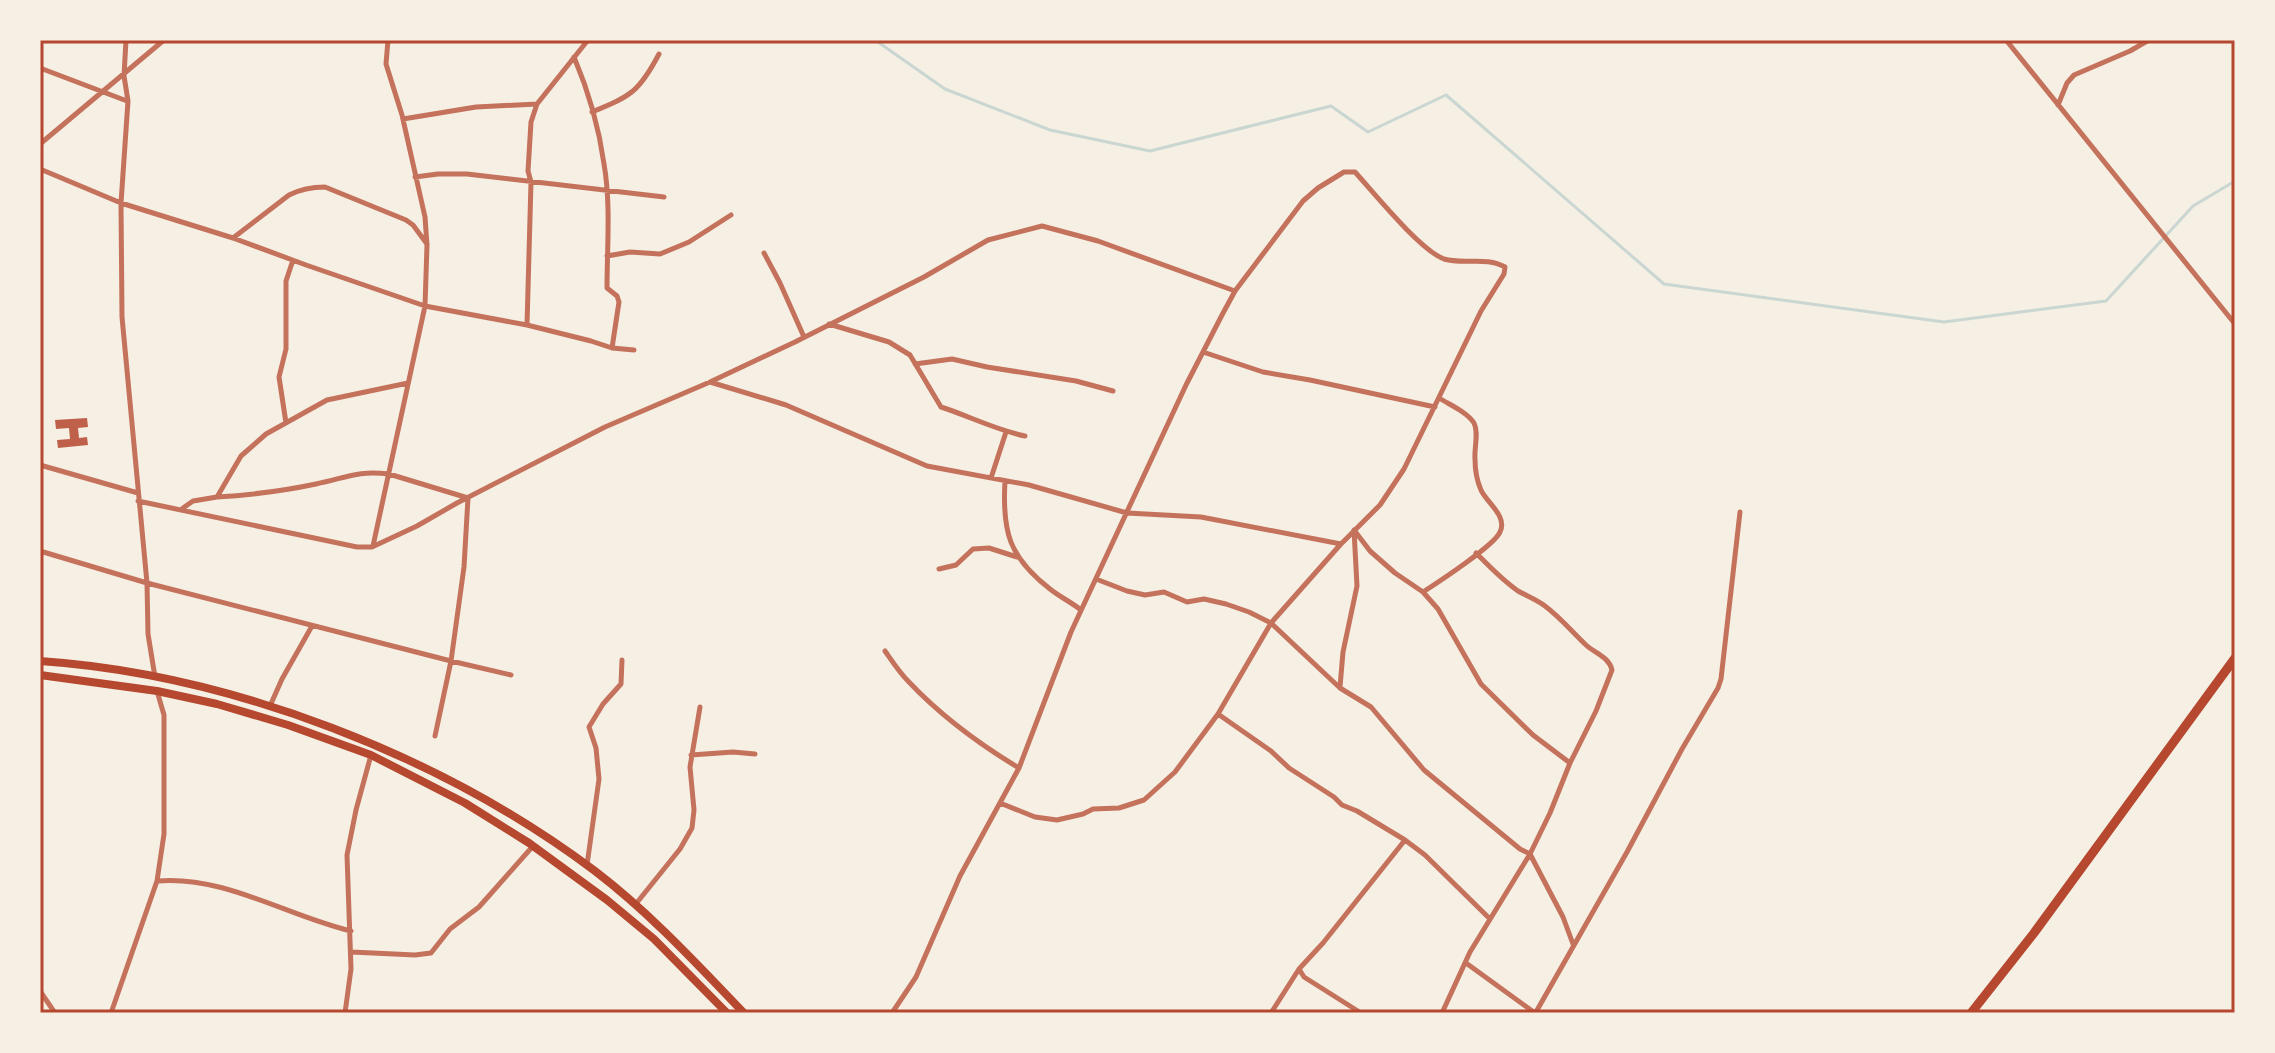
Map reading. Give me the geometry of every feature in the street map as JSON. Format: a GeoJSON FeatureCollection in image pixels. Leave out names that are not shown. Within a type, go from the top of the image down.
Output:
{"type":"FeatureCollection","features":[{"type":"Feature","properties":{"kind":"highway"},"geometry":{"type":"LineString","coordinates":[[1971,1013],[2034,933],[2235,658]]}},
{"type":"Feature","properties":{"kind":"main road"},"geometry":{"type":"LineString","coordinates":[[40,661],[155,678],[270,706],[375,744],[446,778],[519,820],[587,866],[661,926],[744,1013]]}},
{"type":"Feature","properties":{"kind":"main road"},"geometry":{"type":"LineString","coordinates":[[40,675],[157,691],[217,704],[371,755],[465,803],[533,846],[654,939],[727,1013]]}},
{"type":"Feature","properties":{"kind":"street"},"geometry":{"type":"LineString","coordinates":[[126,40],[124,76],[128,101],[121,203],[122,317],[147,583],[148,634],[155,678]]}},
{"type":"Feature","properties":{"kind":"street"},"geometry":{"type":"LineString","coordinates":[[40,144],[164,40]]}},
{"type":"Feature","properties":{"kind":"street"},"geometry":{"type":"LineString","coordinates":[[372,547],[425,306],[427,245],[425,217],[403,119],[386,64],[388,40]]}},
{"type":"Feature","properties":{"kind":"street"},"geometry":{"type":"LineString","coordinates":[[527,325],[531,122],[537,104],[588,40]]}},
{"type":"Feature","properties":{"kind":"street"},"geometry":{"type":"LineString","coordinates":[[2006,40],[2235,324]]}},
{"type":"Feature","properties":{"kind":"street"},"geometry":{"type":"LineString","coordinates":[[2058,105],[2067,83],[2074,75],[2149,40]]}},
{"type":"Feature","properties":{"kind":"street"},"geometry":{"type":"LineString","coordinates":[[592,112],[627,98],[645,80],[659,54]]}},
{"type":"Feature","properties":{"kind":"street"},"geometry":{"type":"LineString","coordinates":[[574,57],[604,163],[607,288],[619,302],[612,348]]}},
{"type":"Feature","properties":{"kind":"street"},"geometry":{"type":"LineString","coordinates":[[40,68],[128,101]]}},
{"type":"Feature","properties":{"kind":"street"},"geometry":{"type":"LineString","coordinates":[[403,119],[476,107],[537,104]]}},
{"type":"Feature","properties":{"kind":"street"},"geometry":{"type":"LineString","coordinates":[[40,169],[121,203],[233,238],[425,306],[527,325],[612,348],[634,350]]}},
{"type":"Feature","properties":{"kind":"street"},"geometry":{"type":"LineString","coordinates":[[892,1013],[916,977],[960,876],[1019,768],[1071,632],[1203,352],[1235,291],[1303,201],[1344,172],[1355,172],[1405,227],[1444,259],[1502,264],[1504,274],[1481,311],[1404,469],[1380,505],[1271,623],[1218,714],[1175,772],[1144,800],[1119,808],[1093,809],[1057,820],[1035,817],[1000,803]]}},
{"type":"Feature","properties":{"kind":"street"},"geometry":{"type":"LineString","coordinates":[[415,177],[467,174],[664,197]]}},
{"type":"Feature","properties":{"kind":"street"},"geometry":{"type":"LineString","coordinates":[[233,238],[298,190],[325,187],[413,225],[427,245]]}},
{"type":"Feature","properties":{"kind":"street"},"geometry":{"type":"LineString","coordinates":[[607,256],[630,252],[660,254],[689,242],[731,215]]}},
{"type":"Feature","properties":{"kind":"street"},"geometry":{"type":"LineString","coordinates":[[413,225],[425,217]]}},
{"type":"Feature","properties":{"kind":"street"},"geometry":{"type":"LineString","coordinates":[[138,501],[357,547],[372,547],[605,427],[804,337],[924,277],[988,240],[1042,226],[1098,241],[1235,291]]}},
{"type":"Feature","properties":{"kind":"street"},"geometry":{"type":"LineString","coordinates":[[764,253],[804,337]]}},
{"type":"Feature","properties":{"kind":"street"},"geometry":{"type":"LineString","coordinates":[[286,423],[279,377],[286,349],[286,281],[293,260]]}},
{"type":"Feature","properties":{"kind":"street"},"geometry":{"type":"LineString","coordinates":[[828,324],[889,342],[910,355],[941,407],[1006,432],[1025,436]]}},
{"type":"Feature","properties":{"kind":"street"},"geometry":{"type":"LineString","coordinates":[[1203,352],[1263,372],[1435,407]]}},
{"type":"Feature","properties":{"kind":"street"},"geometry":{"type":"LineString","coordinates":[[915,364],[952,359],[1076,381],[1113,391]]}},
{"type":"Feature","properties":{"kind":"street"},"geometry":{"type":"LineString","coordinates":[[710,382],[786,405],[927,466],[1029,485],[1127,513],[1201,517],[1341,544]]}},
{"type":"Feature","properties":{"kind":"street"},"geometry":{"type":"LineString","coordinates":[[217,497],[241,456],[266,434],[327,400],[409,383]]}},
{"type":"Feature","properties":{"kind":"street"},"geometry":{"type":"LineString","coordinates":[[1423,592],[1494,541],[1502,524],[1481,491],[1475,459],[1476,427],[1469,417],[1439,398]]}},
{"type":"Feature","properties":{"kind":"street"},"geometry":{"type":"LineString","coordinates":[[991,478],[1006,432]]}},
{"type":"Feature","properties":{"kind":"street"},"geometry":{"type":"LineString","coordinates":[[40,465],[138,493]]}},
{"type":"Feature","properties":{"kind":"street"},"geometry":{"type":"LineString","coordinates":[[182,509],[193,501],[264,494],[355,473],[389,474],[468,498]]}},
{"type":"Feature","properties":{"kind":"street"},"geometry":{"type":"LineString","coordinates":[[1005,481],[1004,503],[1012,547],[1023,565],[1053,592],[1081,610]]}},
{"type":"Feature","properties":{"kind":"street"},"geometry":{"type":"LineString","coordinates":[[435,736],[451,661],[464,567],[468,498]]}},
{"type":"Feature","properties":{"kind":"street"},"geometry":{"type":"LineString","coordinates":[[1466,963],[1535,1012],[1718,688],[1740,512]]}},
{"type":"Feature","properties":{"kind":"street"},"geometry":{"type":"LineString","coordinates":[[1354,530],[1370,551],[1423,592],[1438,609],[1481,684],[1533,735],[1570,763]]}},
{"type":"Feature","properties":{"kind":"street"},"geometry":{"type":"LineString","coordinates":[[1340,688],[1343,652],[1357,586],[1354,530]]}},
{"type":"Feature","properties":{"kind":"street"},"geometry":{"type":"LineString","coordinates":[[939,569],[956,565],[973,549],[989,548],[1018,557]]}},
{"type":"Feature","properties":{"kind":"street"},"geometry":{"type":"LineString","coordinates":[[40,551],[147,583],[511,675]]}},
{"type":"Feature","properties":{"kind":"street"},"geometry":{"type":"LineString","coordinates":[[1442,1013],[1489,918],[1530,854],[1612,670],[1612,665],[1587,646],[1553,612],[1518,591],[1476,553]]}},
{"type":"Feature","properties":{"kind":"street"},"geometry":{"type":"LineString","coordinates":[[1096,579],[1145,595],[1164,592],[1187,602],[1204,599],[1226,604],[1271,623],[1340,688],[1371,707],[1424,770],[1530,854],[1563,917],[1573,944]]}},
{"type":"Feature","properties":{"kind":"street"},"geometry":{"type":"LineString","coordinates":[[270,706],[312,626]]}},
{"type":"Feature","properties":{"kind":"street"},"geometry":{"type":"LineString","coordinates":[[885,651],[907,681],[983,747],[1019,768]]}},
{"type":"Feature","properties":{"kind":"street"},"geometry":{"type":"LineString","coordinates":[[587,866],[599,779],[596,748],[589,727],[603,704],[621,684],[622,660]]}},
{"type":"Feature","properties":{"kind":"street"},"geometry":{"type":"LineString","coordinates":[[111,1013],[157,881],[165,815],[164,715],[157,691]]}},
{"type":"Feature","properties":{"kind":"street"},"geometry":{"type":"LineString","coordinates":[[635,905],[680,849],[692,828],[691,755],[700,707]]}},
{"type":"Feature","properties":{"kind":"street"},"geometry":{"type":"LineString","coordinates":[[1218,714],[1342,805],[1357,811],[1425,855],[1489,918]]}},
{"type":"Feature","properties":{"kind":"street"},"geometry":{"type":"LineString","coordinates":[[691,755],[755,754]]}},
{"type":"Feature","properties":{"kind":"street"},"geometry":{"type":"LineString","coordinates":[[345,1013],[351,952],[347,855],[371,755]]}},
{"type":"Feature","properties":{"kind":"street"},"geometry":{"type":"LineString","coordinates":[[1271,1013],[1299,969],[1405,840]]}},
{"type":"Feature","properties":{"kind":"street"},"geometry":{"type":"LineString","coordinates":[[351,952],[431,953],[450,929],[479,907],[533,846]]}},
{"type":"Feature","properties":{"kind":"street"},"geometry":{"type":"LineString","coordinates":[[157,881],[228,889],[325,925],[351,931]]}},
{"type":"Feature","properties":{"kind":"street"},"geometry":{"type":"LineString","coordinates":[[1299,969],[1304,977],[1361,1013]]}},
{"type":"Feature","properties":{"kind":"street"},"geometry":{"type":"LineString","coordinates":[[40,991],[55,1013]]}},
{"type":"Feature","properties":{"kind":"building"},"geometry":{"type":"Polygon","coordinates":[[[87,418],[88,427],[78,428],[79,438],[87,437],[88,445],[58,448],[57,440],[70,439],[69,428],[56,429],[55,420],[87,418]]]}},
{"type":"Feature","properties":{"kind":"waterway"},"geometry":{"type":"LineString","coordinates":[[875,40],[945,89],[1050,130],[1150,151],[1331,106],[1368,132],[1446,95],[1664,284],[1944,322],[2106,301],[2193,206],[2235,181]]}}]}
